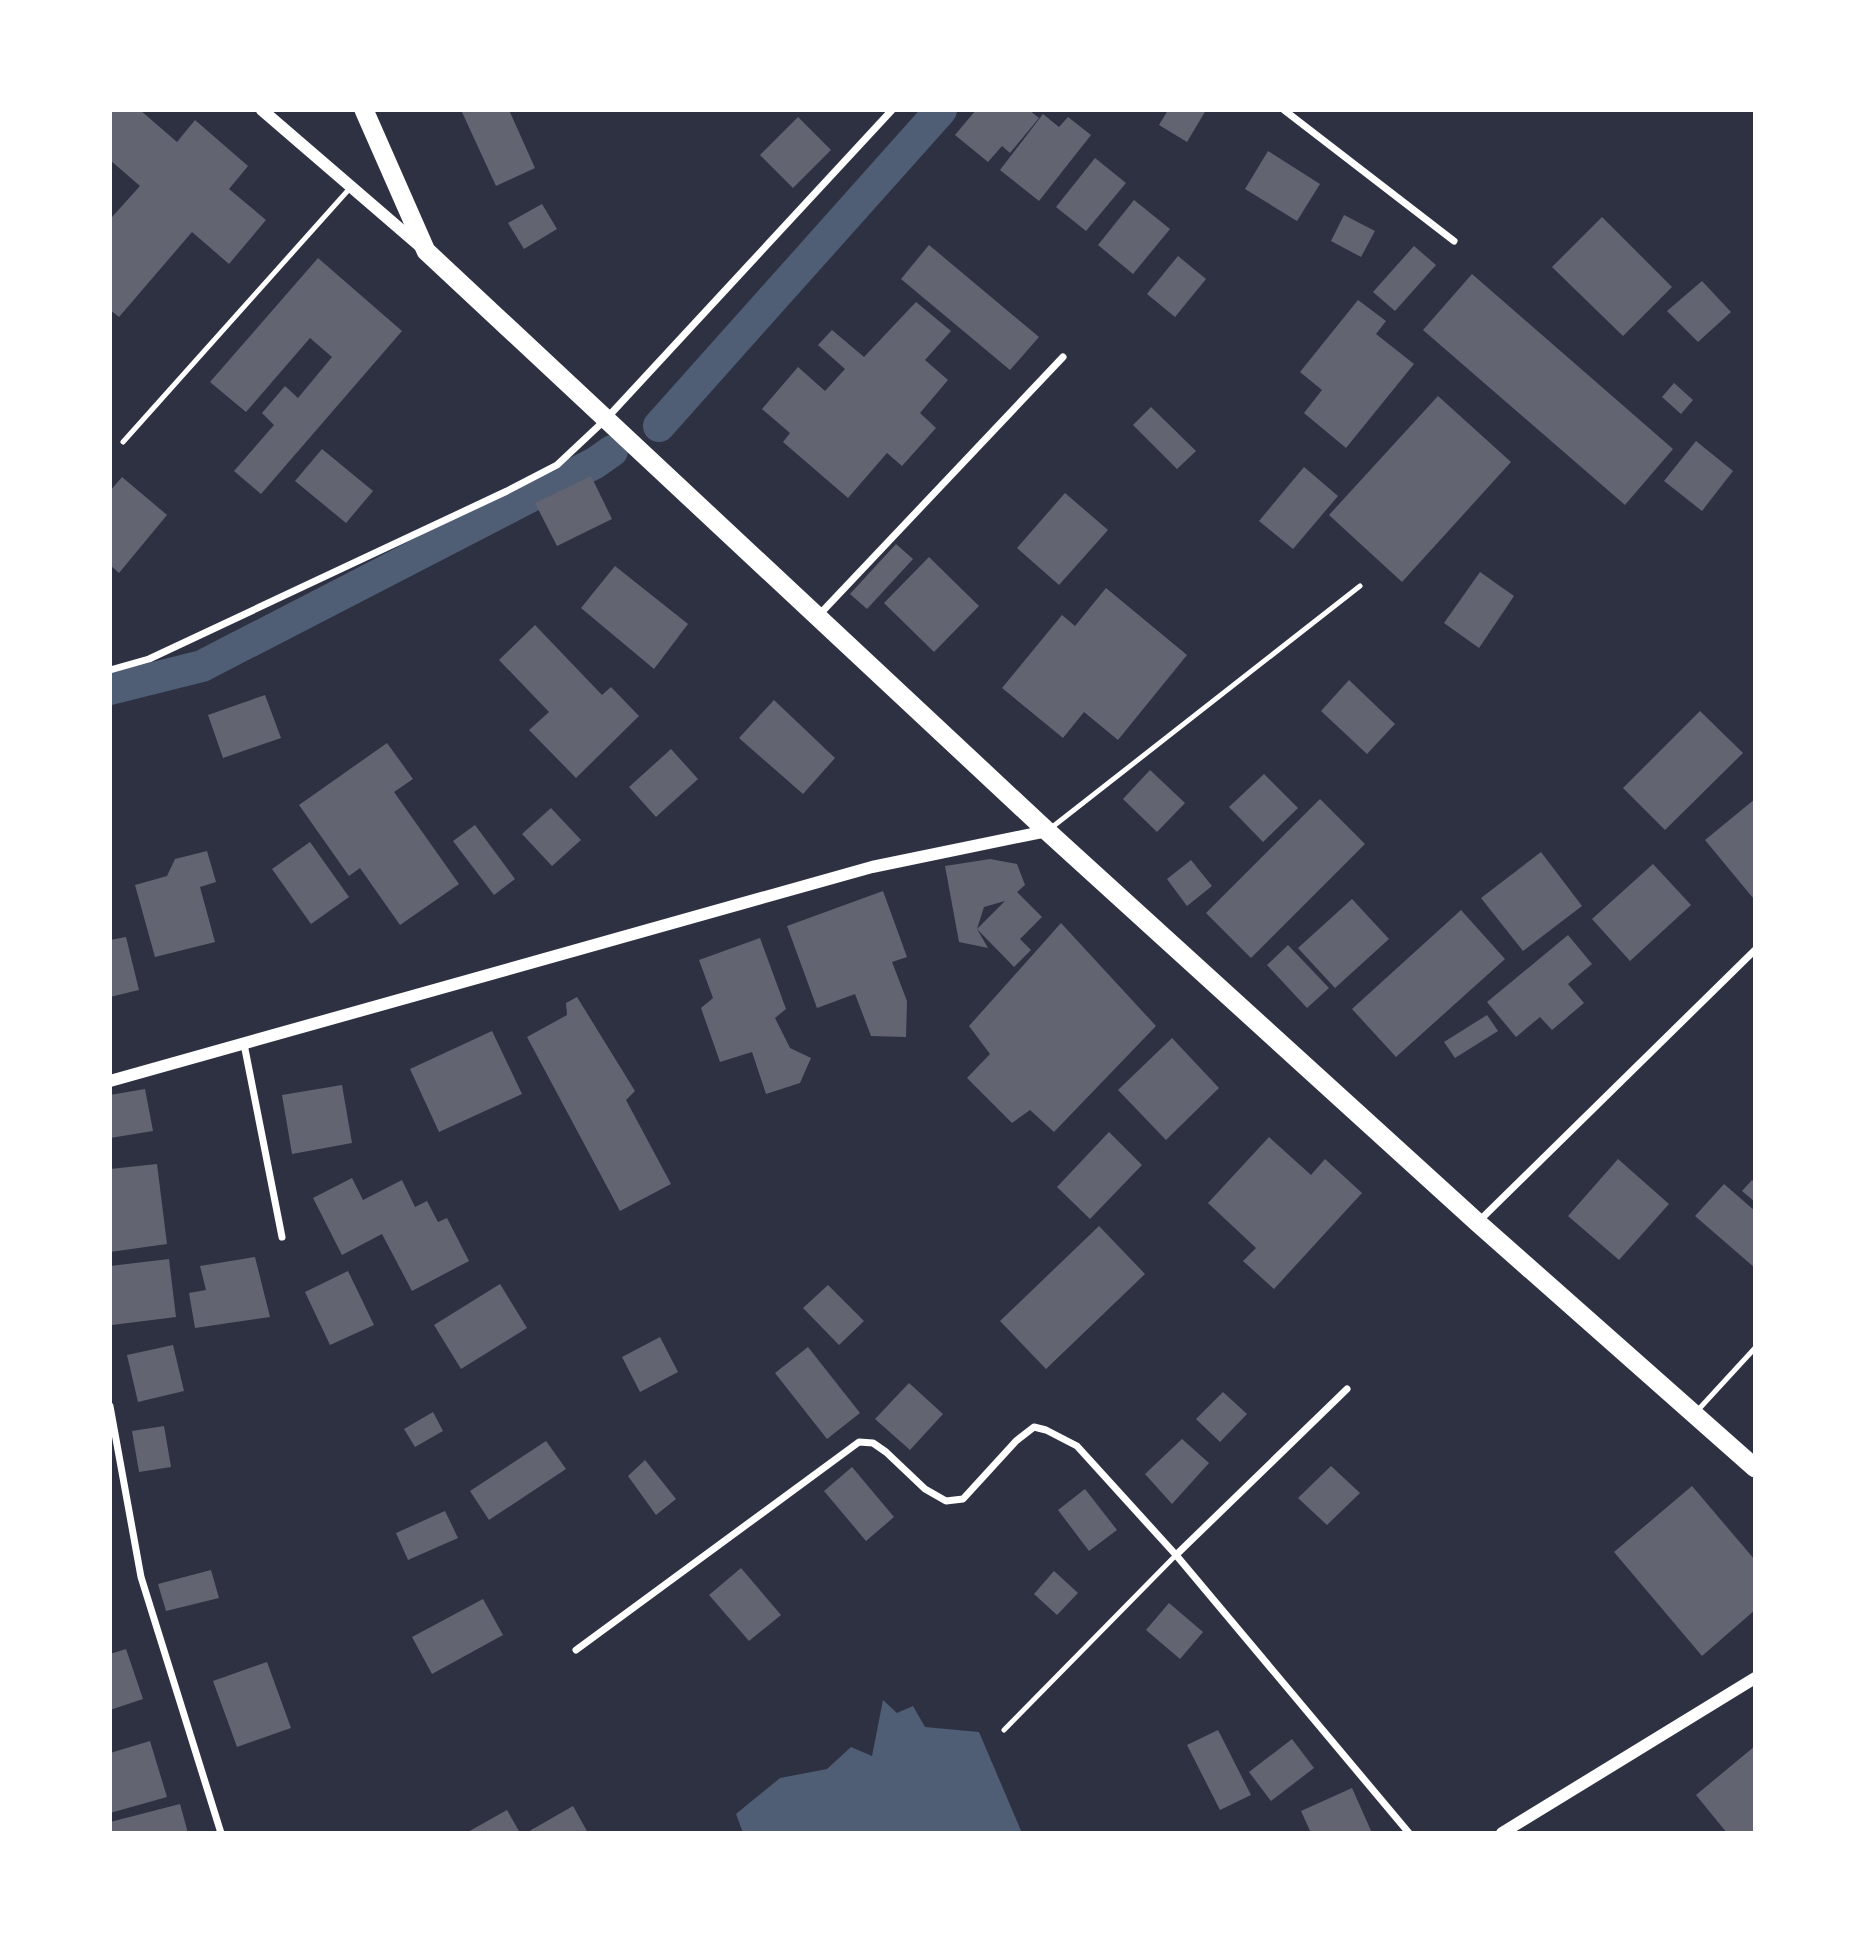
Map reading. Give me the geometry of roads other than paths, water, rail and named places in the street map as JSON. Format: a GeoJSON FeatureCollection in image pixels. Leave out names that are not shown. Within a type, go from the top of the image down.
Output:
{"type":"FeatureCollection","features":[{"type":"Feature","properties":{"kind":"highway"},"geometry":{"type":"LineString","coordinates":[[364,110],[426,251],[1047,831],[1478,1223],[1755,1468]]}},
{"type":"Feature","properties":{"kind":"street"},"geometry":{"type":"LineString","coordinates":[[262,110],[426,251]]}},
{"type":"Feature","properties":{"kind":"street"},"geometry":{"type":"LineString","coordinates":[[110,670],[149,659],[557,465],[606,419],[892,110]]}},
{"type":"Feature","properties":{"kind":"street"},"geometry":{"type":"LineString","coordinates":[[1284,110],[1454,241]]}},
{"type":"Feature","properties":{"kind":"street"},"geometry":{"type":"LineString","coordinates":[[818,616],[1063,357]]}},
{"type":"Feature","properties":{"kind":"street"},"geometry":{"type":"LineString","coordinates":[[110,1082],[872,867],[1047,831]]}},
{"type":"Feature","properties":{"kind":"street"},"geometry":{"type":"LineString","coordinates":[[1478,1223],[1755,950]]}},
{"type":"Feature","properties":{"kind":"street"},"geometry":{"type":"LineString","coordinates":[[244,1044],[282,1237]]}},
{"type":"Feature","properties":{"kind":"street"},"geometry":{"type":"LineString","coordinates":[[1177,1555],[1347,1389]]}},
{"type":"Feature","properties":{"kind":"street"},"geometry":{"type":"LineString","coordinates":[[110,1406],[141,1577],[221,1833]]}},
{"type":"Feature","properties":{"kind":"street"},"geometry":{"type":"LineString","coordinates":[[576,1650],[859,1442],[873,1443],[925,1489],[946,1501],[962,1499],[1016,1441],[1034,1427],[1077,1446],[1177,1555],[1409,1833]]}},
{"type":"Feature","properties":{"kind":"street"},"geometry":{"type":"LineString","coordinates":[[1503,1833],[1755,1678]]}},
{"type":"Feature","properties":{"kind":"lane"},"geometry":{"type":"LineString","coordinates":[[123,442],[351,187]]}},
{"type":"Feature","properties":{"kind":"lane"},"geometry":{"type":"LineString","coordinates":[[1047,831],[1360,586]]}},
{"type":"Feature","properties":{"kind":"lane"},"geometry":{"type":"LineString","coordinates":[[1694,1415],[1755,1348]]}},
{"type":"Feature","properties":{"kind":"lane"},"geometry":{"type":"LineString","coordinates":[[1004,1730],[1177,1555]]}},
{"type":"Feature","properties":{"kind":"water"},"geometry":{"type":"Polygon","coordinates":[[[883,1700],[897,1713],[913,1706],[925,1727],[979,1732],[1022,1833],[743,1833],[736,1814],[780,1778],[827,1769],[851,1747],[872,1756],[883,1700]]]}},
{"type":"Feature","properties":{"kind":"waterway"},"geometry":{"type":"LineString","coordinates":[[659,426],[941,110]]}},
{"type":"Feature","properties":{"kind":"waterway"},"geometry":{"type":"LineString","coordinates":[[110,689],[202,666],[595,463],[612,451]]}}]}
